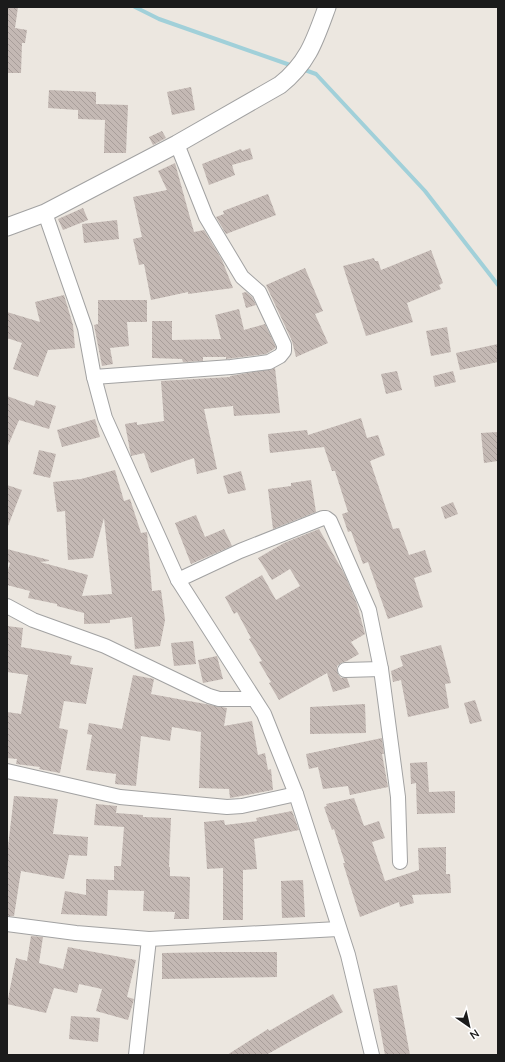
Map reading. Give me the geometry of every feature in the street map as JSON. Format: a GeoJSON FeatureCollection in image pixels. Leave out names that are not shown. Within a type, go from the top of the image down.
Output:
{"type":"FeatureCollection","features":[{"type":"Feature","properties":{"kind":"street"},"geometry":{"type":"LineString","coordinates":[[7,227],[45,213],[177,144],[264,95],[294,74],[314,43],[327,7]]}},
{"type":"Feature","properties":{"kind":"street"},"geometry":{"type":"LineString","coordinates":[[94,377],[231,367],[269,362],[280,356],[284,351],[284,345],[259,292],[242,277],[206,217],[177,144]]}},
{"type":"Feature","properties":{"kind":"street"},"geometry":{"type":"LineString","coordinates":[[45,213],[85,328],[94,377],[105,418],[178,580],[264,714],[296,794],[338,929],[348,955],[372,1055]]}},
{"type":"Feature","properties":{"kind":"street"},"geometry":{"type":"LineString","coordinates":[[178,580],[240,551],[323,518],[328,519],[369,610],[382,669],[398,797],[400,862]]}},
{"type":"Feature","properties":{"kind":"street"},"geometry":{"type":"LineString","coordinates":[[7,606],[33,620],[105,646],[209,696],[219,699],[254,699]]}},
{"type":"Feature","properties":{"kind":"street"},"geometry":{"type":"LineString","coordinates":[[345,670],[382,669]]}},
{"type":"Feature","properties":{"kind":"street"},"geometry":{"type":"LineString","coordinates":[[7,771],[120,797],[227,807],[242,806],[296,794]]}},
{"type":"Feature","properties":{"kind":"street"},"geometry":{"type":"LineString","coordinates":[[7,924],[76,933],[149,939],[338,929]]}},
{"type":"Feature","properties":{"kind":"street"},"geometry":{"type":"LineString","coordinates":[[136,1055],[149,939]]}},
{"type":"Feature","properties":{"kind":"building"},"geometry":{"type":"Polygon","coordinates":[[[7,7],[18,7],[15,28],[27,30],[25,43],[22,43],[21,73],[7,73],[7,7]]]}},
{"type":"Feature","properties":{"kind":"building"},"geometry":{"type":"Polygon","coordinates":[[[191,87],[195,110],[172,115],[167,92],[191,87]]]}},
{"type":"Feature","properties":{"kind":"building"},"geometry":{"type":"Polygon","coordinates":[[[49,90],[96,92],[96,104],[128,105],[126,153],[104,153],[105,120],[78,119],[78,110],[48,108],[49,90]]]}},
{"type":"Feature","properties":{"kind":"building"},"geometry":{"type":"Polygon","coordinates":[[[162,131],[166,138],[153,145],[149,137],[162,131]]]}},
{"type":"Feature","properties":{"kind":"building"},"geometry":{"type":"Polygon","coordinates":[[[250,148],[253,159],[232,165],[235,175],[209,185],[202,164],[241,149],[242,151],[250,148]]]}},
{"type":"Feature","properties":{"kind":"building"},"geometry":{"type":"Polygon","coordinates":[[[175,163],[194,232],[204,230],[222,260],[233,288],[188,294],[188,292],[151,300],[144,264],[139,265],[133,239],[142,237],[133,197],[167,190],[158,171],[175,163]]]}},
{"type":"Feature","properties":{"kind":"building"},"geometry":{"type":"Polygon","coordinates":[[[268,194],[276,215],[226,234],[216,217],[224,214],[223,211],[268,194]]]}},
{"type":"Feature","properties":{"kind":"building"},"geometry":{"type":"Polygon","coordinates":[[[83,208],[88,220],[63,230],[58,219],[83,208]]]}},
{"type":"Feature","properties":{"kind":"building"},"geometry":{"type":"Polygon","coordinates":[[[117,220],[119,239],[84,243],[82,224],[117,220]]]}},
{"type":"Feature","properties":{"kind":"building"},"geometry":{"type":"Polygon","coordinates":[[[431,250],[443,283],[439,285],[441,289],[407,303],[413,322],[366,336],[343,266],[374,258],[375,261],[378,261],[381,270],[431,250]]]}},
{"type":"Feature","properties":{"kind":"building"},"geometry":{"type":"Polygon","coordinates":[[[305,268],[323,311],[315,314],[328,343],[296,357],[292,341],[266,285],[305,268]]]}},
{"type":"Feature","properties":{"kind":"building"},"geometry":{"type":"Polygon","coordinates":[[[246,292],[252,297],[256,305],[246,308],[242,293],[246,292]]]}},
{"type":"Feature","properties":{"kind":"building"},"geometry":{"type":"Polygon","coordinates":[[[64,295],[73,325],[75,348],[48,350],[38,377],[13,369],[22,343],[7,338],[7,312],[40,322],[35,302],[64,295]]]}},
{"type":"Feature","properties":{"kind":"building"},"geometry":{"type":"Polygon","coordinates":[[[98,300],[147,300],[147,322],[127,322],[129,346],[110,348],[113,364],[102,366],[94,325],[98,324],[98,300]]]}},
{"type":"Feature","properties":{"kind":"building"},"geometry":{"type":"Polygon","coordinates":[[[239,309],[244,330],[265,324],[276,347],[274,349],[266,354],[226,359],[226,357],[203,357],[203,361],[183,362],[182,359],[152,358],[152,321],[172,321],[172,340],[221,339],[215,315],[239,309]]]}},
{"type":"Feature","properties":{"kind":"building"},"geometry":{"type":"Polygon","coordinates":[[[447,327],[451,352],[431,356],[426,331],[447,327]]]}},
{"type":"Feature","properties":{"kind":"building"},"geometry":{"type":"Polygon","coordinates":[[[498,344],[498,362],[460,370],[456,353],[498,344]]]}},
{"type":"Feature","properties":{"kind":"building"},"geometry":{"type":"Polygon","coordinates":[[[275,368],[280,413],[234,416],[233,406],[204,409],[217,469],[197,474],[194,458],[151,473],[144,453],[131,456],[125,424],[137,422],[137,425],[164,421],[161,381],[230,377],[275,368]]]}},
{"type":"Feature","properties":{"kind":"building"},"geometry":{"type":"Polygon","coordinates":[[[397,371],[402,390],[386,394],[381,374],[397,371]]]}},
{"type":"Feature","properties":{"kind":"building"},"geometry":{"type":"Polygon","coordinates":[[[453,371],[456,382],[435,387],[433,376],[453,371]]]}},
{"type":"Feature","properties":{"kind":"building"},"geometry":{"type":"Polygon","coordinates":[[[7,396],[34,406],[36,400],[56,406],[49,429],[19,420],[7,448],[7,396]]]}},
{"type":"Feature","properties":{"kind":"building"},"geometry":{"type":"Polygon","coordinates":[[[361,418],[367,438],[378,435],[385,455],[370,461],[393,529],[399,528],[409,555],[425,550],[432,572],[414,578],[423,607],[388,619],[368,562],[363,564],[351,531],[348,532],[342,514],[348,512],[335,471],[332,471],[324,447],[270,453],[268,434],[307,430],[308,435],[361,418]]]}},
{"type":"Feature","properties":{"kind":"building"},"geometry":{"type":"Polygon","coordinates":[[[95,419],[100,437],[62,447],[57,430],[95,419]]]}},
{"type":"Feature","properties":{"kind":"building"},"geometry":{"type":"Polygon","coordinates":[[[498,432],[498,461],[484,463],[481,433],[498,432]]]}},
{"type":"Feature","properties":{"kind":"building"},"geometry":{"type":"Polygon","coordinates":[[[39,450],[56,454],[50,478],[33,474],[39,450]]]}},
{"type":"Feature","properties":{"kind":"building"},"geometry":{"type":"Polygon","coordinates":[[[115,470],[124,501],[130,499],[141,533],[147,532],[152,591],[161,590],[165,620],[160,646],[135,649],[132,617],[110,620],[110,623],[84,624],[84,613],[57,606],[57,604],[28,598],[30,591],[7,585],[7,573],[10,563],[7,562],[7,549],[49,560],[40,562],[88,575],[82,596],[112,594],[104,518],[93,558],[68,560],[65,511],[57,512],[53,482],[81,479],[115,470]]]}},
{"type":"Feature","properties":{"kind":"building"},"geometry":{"type":"Polygon","coordinates":[[[241,471],[246,490],[228,494],[223,476],[241,471]]]}},
{"type":"Feature","properties":{"kind":"building"},"geometry":{"type":"Polygon","coordinates":[[[311,480],[316,512],[273,529],[268,489],[291,486],[291,483],[311,480]]]}},
{"type":"Feature","properties":{"kind":"building"},"geometry":{"type":"Polygon","coordinates":[[[7,485],[22,490],[8,526],[7,525],[7,485]]]}},
{"type":"Feature","properties":{"kind":"building"},"geometry":{"type":"Polygon","coordinates":[[[453,502],[458,514],[445,519],[441,507],[453,502]]]}},
{"type":"Feature","properties":{"kind":"building"},"geometry":{"type":"Polygon","coordinates":[[[196,515],[205,537],[224,529],[232,546],[191,564],[175,523],[196,515]]]}},
{"type":"Feature","properties":{"kind":"building"},"geometry":{"type":"Polygon","coordinates":[[[319,529],[345,575],[357,604],[365,634],[351,642],[359,654],[337,666],[338,674],[341,678],[347,678],[350,687],[333,692],[327,673],[279,700],[269,683],[271,682],[259,662],[262,661],[249,639],[251,638],[237,612],[234,614],[225,597],[262,575],[276,600],[300,586],[290,569],[272,580],[258,558],[284,543],[319,529]]]}},
{"type":"Feature","properties":{"kind":"building"},"geometry":{"type":"Polygon","coordinates":[[[7,626],[23,628],[21,647],[72,656],[70,664],[93,668],[86,704],[64,701],[59,728],[68,730],[60,773],[39,769],[40,767],[16,764],[17,759],[7,758],[7,712],[21,714],[28,675],[7,672],[7,626]]]}},
{"type":"Feature","properties":{"kind":"building"},"geometry":{"type":"Polygon","coordinates":[[[193,641],[196,664],[174,666],[171,643],[193,641]]]}},
{"type":"Feature","properties":{"kind":"building"},"geometry":{"type":"Polygon","coordinates":[[[441,645],[451,683],[445,684],[449,708],[408,717],[401,680],[393,682],[391,671],[403,666],[400,656],[441,645]]]}},
{"type":"Feature","properties":{"kind":"building"},"geometry":{"type":"Polygon","coordinates":[[[217,656],[223,679],[203,683],[198,660],[217,656]]]}},
{"type":"Feature","properties":{"kind":"building"},"geometry":{"type":"Polygon","coordinates":[[[133,675],[154,679],[151,694],[227,708],[224,726],[252,721],[258,755],[265,753],[268,770],[271,769],[273,790],[230,798],[229,789],[199,788],[201,732],[172,727],[170,741],[141,736],[136,786],[115,784],[116,774],[86,770],[92,735],[87,734],[89,723],[122,729],[133,675]]]}},
{"type":"Feature","properties":{"kind":"building"},"geometry":{"type":"Polygon","coordinates":[[[475,700],[482,721],[470,724],[464,703],[475,700]]]}},
{"type":"Feature","properties":{"kind":"building"},"geometry":{"type":"Polygon","coordinates":[[[365,704],[366,733],[310,734],[310,707],[365,704]]]}},
{"type":"Feature","properties":{"kind":"building"},"geometry":{"type":"Polygon","coordinates":[[[382,738],[384,754],[382,754],[388,787],[350,795],[348,786],[323,789],[318,767],[309,769],[306,754],[382,738]]]}},
{"type":"Feature","properties":{"kind":"building"},"geometry":{"type":"Polygon","coordinates":[[[427,762],[429,792],[455,791],[455,813],[417,814],[416,783],[411,784],[410,763],[427,762]]]}},
{"type":"Feature","properties":{"kind":"building"},"geometry":{"type":"Polygon","coordinates":[[[14,796],[58,799],[53,834],[88,837],[87,856],[69,855],[64,879],[21,871],[14,916],[7,916],[7,855],[14,796]]]}},
{"type":"Feature","properties":{"kind":"building"},"geometry":{"type":"Polygon","coordinates":[[[354,798],[364,826],[379,821],[385,838],[372,842],[385,881],[419,870],[418,848],[446,847],[446,874],[450,874],[451,893],[412,895],[414,903],[400,907],[399,902],[360,917],[334,829],[332,830],[324,807],[327,806],[326,804],[354,798]]]}},
{"type":"Feature","properties":{"kind":"building"},"geometry":{"type":"Polygon","coordinates":[[[96,804],[117,806],[116,813],[143,815],[143,817],[171,818],[170,876],[190,877],[189,919],[174,919],[175,912],[143,911],[144,891],[108,890],[107,916],[61,914],[65,891],[86,895],[86,879],[114,880],[114,866],[121,866],[124,827],[94,825],[96,804]]]}},
{"type":"Feature","properties":{"kind":"building"},"geometry":{"type":"Polygon","coordinates":[[[292,811],[299,830],[254,839],[257,869],[243,870],[243,920],[223,920],[223,868],[207,869],[204,822],[224,820],[225,825],[257,821],[256,818],[292,811]]]}},
{"type":"Feature","properties":{"kind":"building"},"geometry":{"type":"Polygon","coordinates":[[[303,880],[305,917],[282,918],[281,881],[303,880]]]}},
{"type":"Feature","properties":{"kind":"building"},"geometry":{"type":"Polygon","coordinates":[[[31,936],[43,937],[39,963],[63,969],[68,947],[136,960],[127,997],[134,999],[128,1020],[96,1011],[102,989],[79,984],[77,993],[54,988],[46,1013],[7,1004],[16,958],[27,961],[31,936]]]}},
{"type":"Feature","properties":{"kind":"building"},"geometry":{"type":"Polygon","coordinates":[[[277,952],[277,977],[162,979],[162,953],[277,952]]]}},
{"type":"Feature","properties":{"kind":"building"},"geometry":{"type":"Polygon","coordinates":[[[397,985],[410,1055],[385,1055],[373,989],[397,985]]]}},
{"type":"Feature","properties":{"kind":"building"},"geometry":{"type":"Polygon","coordinates":[[[333,994],[343,1012],[266,1055],[227,1055],[268,1029],[269,1031],[333,994]]]}},
{"type":"Feature","properties":{"kind":"building"},"geometry":{"type":"Polygon","coordinates":[[[71,1016],[100,1018],[98,1042],[69,1039],[71,1016]]]}},
{"type":"Feature","properties":{"kind":"waterway"},"geometry":{"type":"LineString","coordinates":[[135,7],[159,19],[293,66]]}},
{"type":"Feature","properties":{"kind":"waterway"},"geometry":{"type":"LineString","coordinates":[[302,69],[316,74],[425,191],[498,285]]}}]}
